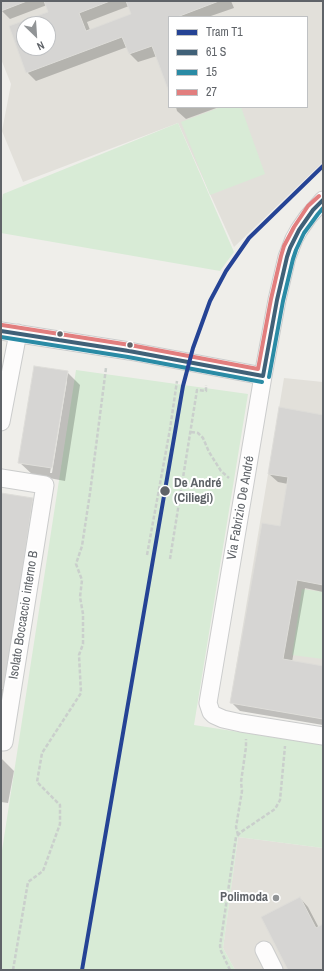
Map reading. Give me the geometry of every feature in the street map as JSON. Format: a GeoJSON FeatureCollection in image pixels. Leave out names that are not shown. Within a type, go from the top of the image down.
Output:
{"type":"FeatureCollection","features":[{"type":"Feature","properties":{"kind":"street","name":"Via Fabrizio De André"},"geometry":{"type":"LineString","coordinates":[[323,200],[301,226],[294,239],[277,300],[208,703],[211,712],[223,719],[323,736]]}},
{"type":"Feature","properties":{"kind":"street"},"geometry":{"type":"LineString","coordinates":[[1,422],[9,332],[129,351],[263,376]]}},
{"type":"Feature","properties":{"kind":"street","name":"Isolato Boccaccio interno B"},"geometry":{"type":"LineString","coordinates":[[1,478],[45,484],[4,742],[1,742]]}},
{"type":"Feature","properties":{"kind":"street"},"geometry":{"type":"LineString","coordinates":[[264,950],[274,970]]}},
{"type":"Feature","properties":{"kind":"path"},"geometry":{"type":"LineString","coordinates":[[14,970],[28,882],[43,871],[60,824],[60,805],[37,782],[42,753],[81,693],[79,655],[83,644],[83,614],[80,597],[82,580],[76,564],[82,546],[106,368]]}},
{"type":"Feature","properties":{"kind":"path"},"geometry":{"type":"LineString","coordinates":[[147,555],[170,430],[177,381]]}},
{"type":"Feature","properties":{"kind":"path"},"geometry":{"type":"LineString","coordinates":[[170,559],[198,390],[206,391],[206,385]]}},
{"type":"Feature","properties":{"kind":"path"},"geometry":{"type":"LineString","coordinates":[[190,432],[198,433],[203,438],[209,452],[221,471],[230,478]]}},
{"type":"Feature","properties":{"kind":"path"},"geometry":{"type":"LineString","coordinates":[[238,835],[236,827],[242,791],[241,782],[246,747],[247,724]]}},
{"type":"Feature","properties":{"kind":"path"},"geometry":{"type":"LineString","coordinates":[[230,970],[220,946],[236,837],[274,809],[280,800],[287,730]]}},
{"type":"Feature","properties":{"kind":"shaded area"},"geometry":{"type":"Polygon","coordinates":[[[1,1],[323,1],[323,162],[234,247],[178,123],[23,182],[2,131],[11,84],[1,59],[1,1]]]}},
{"type":"Feature","properties":{"kind":"shaded area"},"geometry":{"type":"Polygon","coordinates":[[[284,378],[323,382],[323,718],[230,703],[284,378]]]}},
{"type":"Feature","properties":{"kind":"shaded area","name":"Polimoda"},"geometry":{"type":"Polygon","coordinates":[[[238,837],[323,848],[323,970],[235,970],[223,948],[238,837]]]}},
{"type":"Feature","properties":{"kind":"green space"},"geometry":{"type":"Polygon","coordinates":[[[218,108],[241,108],[265,174],[210,195],[181,122],[218,108]]]}},
{"type":"Feature","properties":{"kind":"green space"},"geometry":{"type":"Polygon","coordinates":[[[178,123],[234,252],[220,271],[1,233],[1,206],[3,194],[178,123]]]}},
{"type":"Feature","properties":{"kind":"green space"},"geometry":{"type":"Polygon","coordinates":[[[76,370],[248,394],[194,725],[323,745],[323,848],[238,837],[223,948],[235,970],[1,970],[1,857],[76,370]]]}},
{"type":"Feature","properties":{"kind":"green space"},"geometry":{"type":"Polygon","coordinates":[[[302,589],[323,592],[323,659],[292,655],[302,589]]]}},
{"type":"Feature","properties":{"kind":"building"},"geometry":{"type":"Polygon","coordinates":[[[1,1],[27,1],[1,11],[1,1]]]}},
{"type":"Feature","properties":{"kind":"building"},"geometry":{"type":"Polygon","coordinates":[[[44,1],[110,1],[79,13],[86,31],[131,14],[126,1],[219,1],[180,16],[168,16],[168,89],[152,46],[129,54],[122,37],[26,73],[20,56],[56,56],[56,16],[37,16],[48,12],[44,1]]]}},
{"type":"Feature","properties":{"kind":"building"},"geometry":{"type":"Polygon","coordinates":[[[16,23],[16,45],[9,26],[16,23]]]}},
{"type":"Feature","properties":{"kind":"building"},"geometry":{"type":"Polygon","coordinates":[[[34,366],[68,371],[52,468],[18,463],[34,366]]]}},
{"type":"Feature","properties":{"kind":"building"},"geometry":{"type":"Polygon","coordinates":[[[279,407],[323,415],[323,585],[297,580],[283,659],[323,666],[323,719],[230,703],[262,523],[280,526],[288,477],[268,474],[279,407]]]}},
{"type":"Feature","properties":{"kind":"building"},"geometry":{"type":"Polygon","coordinates":[[[1,493],[33,498],[5,689],[1,688],[1,493]]]}},
{"type":"Feature","properties":{"kind":"building"},"geometry":{"type":"Polygon","coordinates":[[[300,897],[316,928],[323,924],[323,970],[288,970],[261,917],[300,897]]]}},
{"type":"Feature","properties":{"kind":"tram line","name":"T1"},"geometry":{"type":"LineString","coordinates":[[82,970],[183,386],[193,348],[210,301],[226,271],[249,238],[323,166]]}},
{"type":"Feature","properties":{"kind":"transit line","name":"27"},"geometry":{"type":"LineString","coordinates":[[2,325],[130,345],[258,369],[271,299],[284,246],[294,227],[308,206],[319,196]]}},
{"type":"Feature","properties":{"kind":"transit line"},"geometry":{"type":"LineString","coordinates":[[263,376],[277,300],[290,248],[299,230],[313,210],[323,200]]}},
{"type":"Feature","properties":{"kind":"transit line","name":"15"},"geometry":{"type":"LineString","coordinates":[[269,377],[283,301],[293,259],[304,233],[323,208]]}},
{"type":"Feature","properties":{"kind":"transit line"},"geometry":{"type":"LineString","coordinates":[[1,331],[129,351],[263,376]]}},
{"type":"Feature","properties":{"kind":"transit line","name":"15"},"geometry":{"type":"LineString","coordinates":[[1,337],[128,357],[262,382]]}},
{"type":"Feature","properties":{"kind":"place","name":"De André (Ciliegi)"},"geometry":{"type":"Point","coordinates":[165,491]}},
{"type":"Feature","properties":{"kind":"place","name":"Polimoda"},"geometry":{"type":"Point","coordinates":[276,898]}}]}
